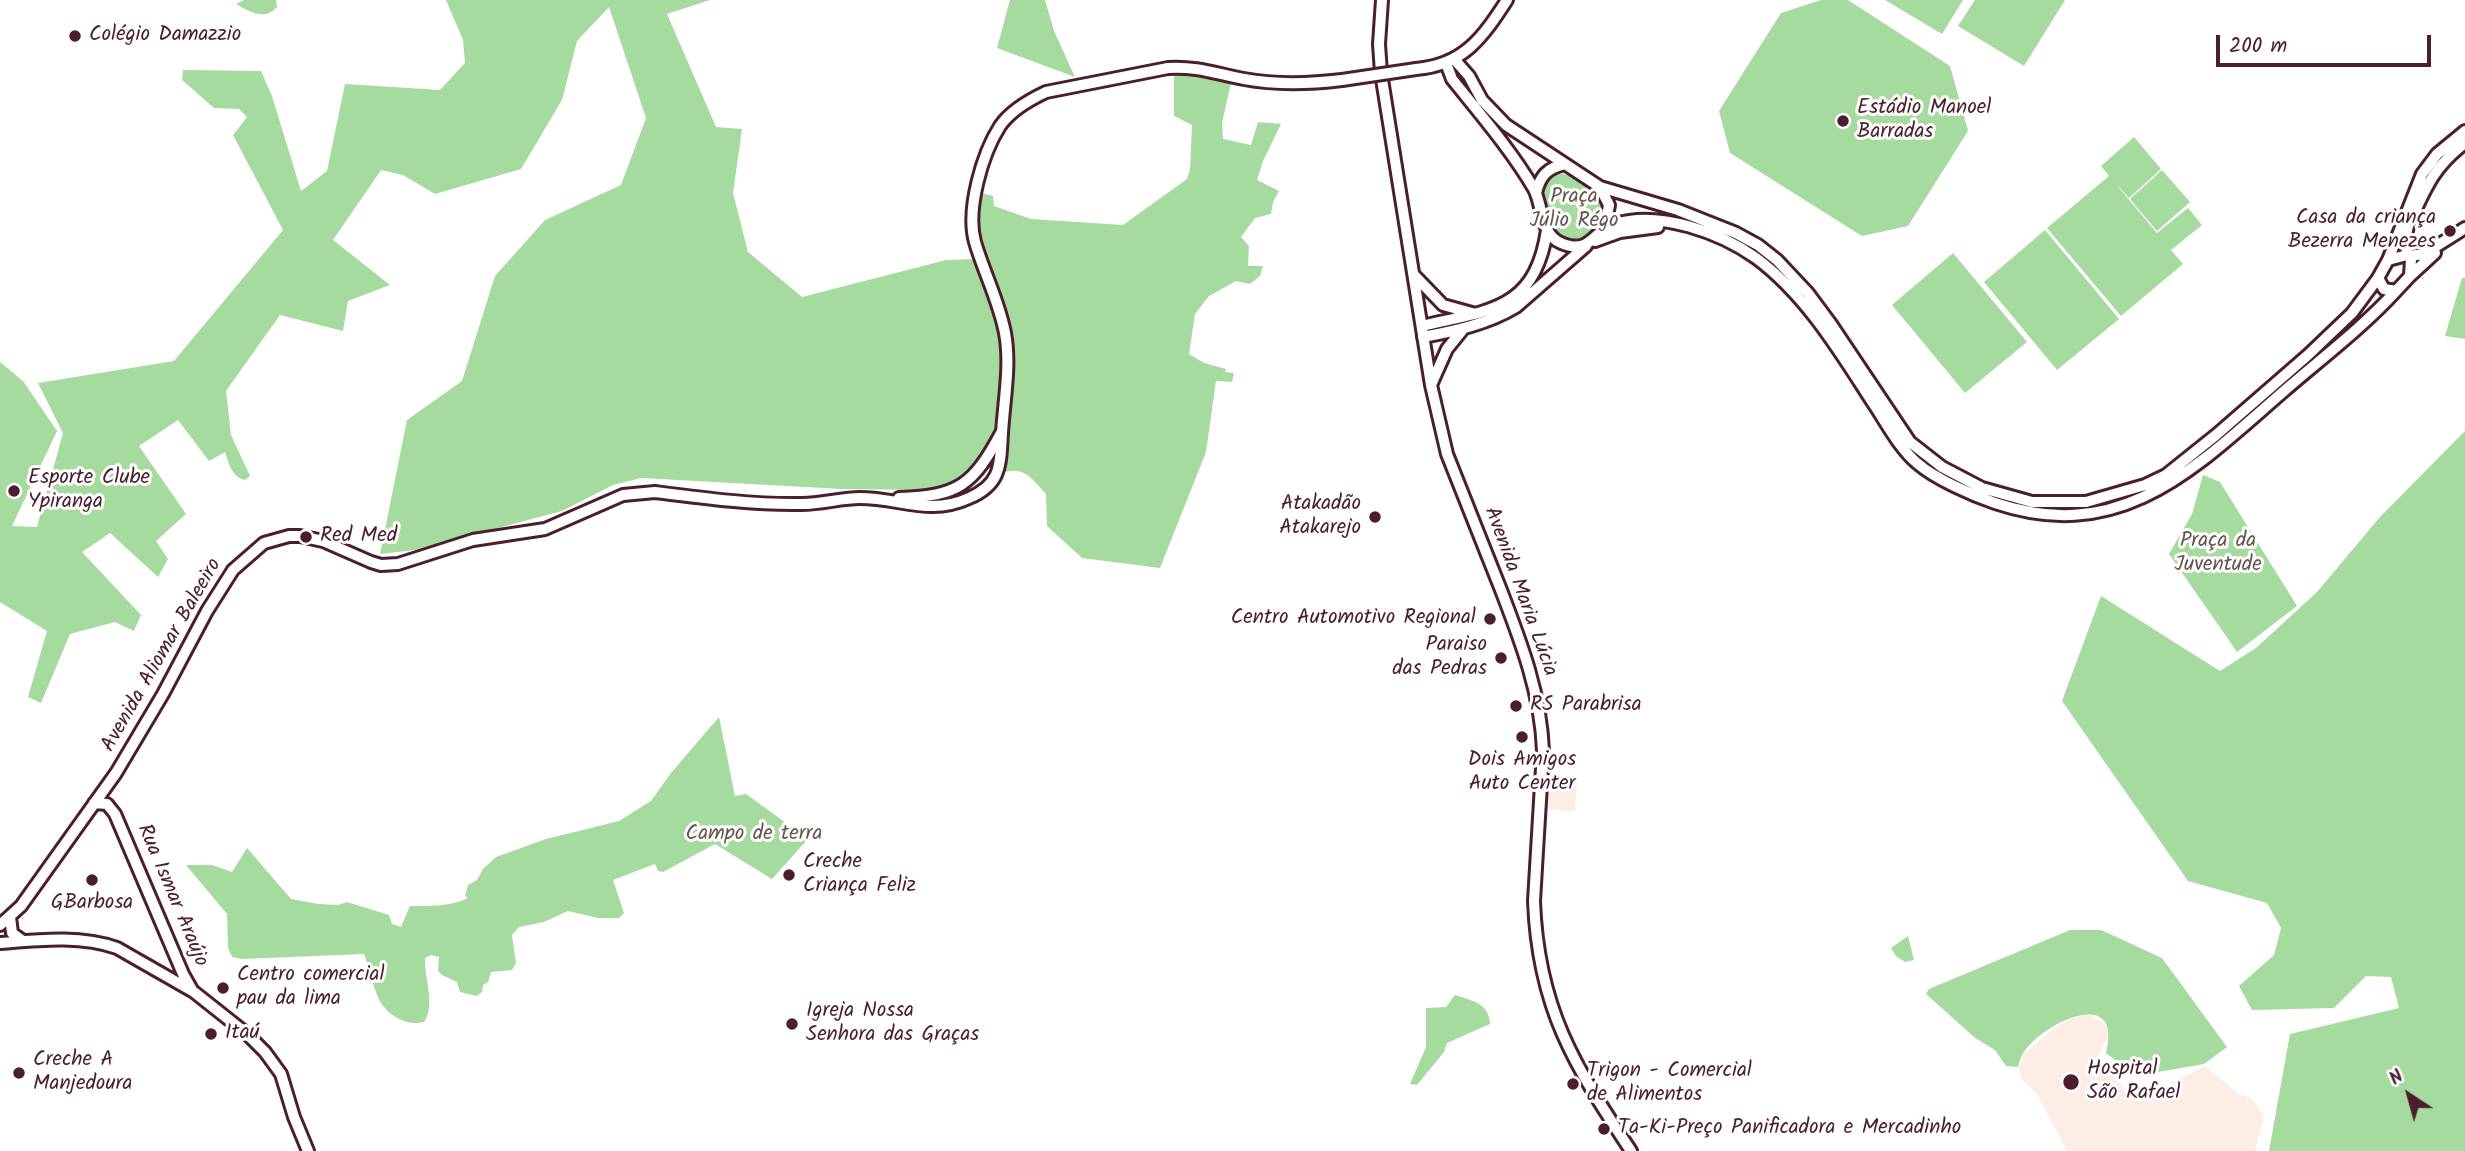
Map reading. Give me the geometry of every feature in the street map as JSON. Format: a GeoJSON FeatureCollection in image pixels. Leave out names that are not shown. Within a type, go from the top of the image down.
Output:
{"type":"FeatureCollection","features":[{"type":"Feature","properties":{"kind":"main road","name":"Avenida Maria Lúcia"},"geometry":{"type":"LineString","coordinates":[[1382,0],[1379,44],[1381,73],[1431,386],[1447,454],[1519,636],[1542,727],[1535,923],[1550,1004],[1574,1060],[1631,1151]]}},
{"type":"Feature","properties":{"kind":"main road","name":"Avenida Aliomar Baleeiro"},"geometry":{"type":"LineString","coordinates":[[872,499],[938,508],[971,498],[991,484],[999,472],[1007,362],[1006,336],[974,240],[973,205],[986,157],[1000,125],[1014,111],[1030,99],[1046,92],[1187,66],[1260,81],[1309,84],[1429,68],[1450,61],[1475,45],[1507,0]]}},
{"type":"Feature","properties":{"kind":"main road"},"geometry":{"type":"LineString","coordinates":[[1469,76],[1475,45]]}},
{"type":"Feature","properties":{"kind":"main road"},"geometry":{"type":"LineString","coordinates":[[1450,61],[1469,76],[1482,100],[1500,120],[1600,187],[1678,210],[1736,233],[1758,245],[1777,260],[1808,293],[1910,442],[1942,467],[1982,488],[2032,502],[2086,502],[2145,485],[2166,475],[2216,435],[2352,313],[2388,260],[2421,174],[2437,154],[2465,131]]}},
{"type":"Feature","properties":{"kind":"main road"},"geometry":{"type":"LineString","coordinates":[[1450,61],[1452,79]]}},
{"type":"Feature","properties":{"kind":"main road"},"geometry":{"type":"LineString","coordinates":[[1422,331],[1504,303],[1521,291],[1541,263],[1547,230],[1536,193],[1452,79],[1429,68]]}},
{"type":"Feature","properties":{"kind":"main road"},"geometry":{"type":"LineString","coordinates":[[2410,276],[2412,265],[2408,256],[2408,226],[2432,176],[2441,164],[2465,143]]}},
{"type":"Feature","properties":{"kind":"main road"},"geometry":{"type":"LineString","coordinates":[[1536,193],[1540,177],[1545,172],[1565,164]]}},
{"type":"Feature","properties":{"kind":"main road"},"geometry":{"type":"LineString","coordinates":[[1600,187],[1609,205],[1605,228]]}},
{"type":"Feature","properties":{"kind":"main road"},"geometry":{"type":"LineString","coordinates":[[1422,331],[1464,328],[1516,307],[1605,228],[1629,221],[1663,221],[1686,226],[1719,237],[1747,252],[1786,284],[1839,351],[1898,441],[1916,463],[1982,498],[2023,512],[2042,515],[2075,514],[2110,509],[2148,496],[2190,471],[2351,335],[2446,240]]}},
{"type":"Feature","properties":{"kind":"main road"},"geometry":{"type":"LineString","coordinates":[[1547,230],[1561,243],[1589,244],[1620,232],[1686,226]]}},
{"type":"Feature","properties":{"kind":"main road"},"geometry":{"type":"LineString","coordinates":[[2388,260],[2424,254],[2465,228]]}},
{"type":"Feature","properties":{"kind":"main road"},"geometry":{"type":"LineString","coordinates":[[1413,273],[1443,305],[1474,313]]}},
{"type":"Feature","properties":{"kind":"main road"},"geometry":{"type":"LineString","coordinates":[[2378,278],[2384,289],[2396,291]]}},
{"type":"Feature","properties":{"kind":"main road"},"geometry":{"type":"LineString","coordinates":[[1431,386],[1447,349],[1464,328]]}},
{"type":"Feature","properties":{"kind":"main road","name":"Avenida Aliomar Baleeiro"},"geometry":{"type":"LineString","coordinates":[[0,925],[35,887],[114,776],[218,593],[243,559],[264,543],[300,536],[323,541],[356,557],[381,565],[412,560],[473,540],[545,529],[608,501],[638,492],[805,505],[843,499],[924,497],[952,490],[967,482],[987,459],[1002,430]]}},
{"type":"Feature","properties":{"kind":"main road","name":"Rua Ismar Araújo"},"geometry":{"type":"LineString","coordinates":[[114,776],[112,793],[115,814],[185,979],[194,992]]}},
{"type":"Feature","properties":{"kind":"main road","name":"Rua Ismar Araújo"},"geometry":{"type":"LineString","coordinates":[[94,803],[107,804],[115,814]]}},
{"type":"Feature","properties":{"kind":"main road"},"geometry":{"type":"LineString","coordinates":[[10,917],[12,933],[23,941]]}},
{"type":"Feature","properties":{"kind":"main road"},"geometry":{"type":"LineString","coordinates":[[0,943],[91,941],[117,948],[194,992],[247,1034],[275,1063],[308,1151]]}},
{"type":"Feature","properties":{"kind":"main road"},"geometry":{"type":"LineString","coordinates":[[148,967],[166,969],[171,965],[174,952]]}},
{"type":"Feature","properties":{"kind":"shaded area"},"geometry":{"type":"Polygon","coordinates":[[[1544,781],[1577,783],[1575,811],[1542,809],[1544,781]]]}},
{"type":"Feature","properties":{"kind":"shaded area","name":"Hospital São Rafael"},"geometry":{"type":"Polygon","coordinates":[[[2087,1014],[2101,1021],[2107,1028],[2108,1036],[2099,1055],[2124,1089],[2141,1092],[2166,1086],[2205,1066],[2239,1094],[2252,1099],[2264,1116],[2255,1151],[2067,1151],[2038,1096],[2021,1078],[2019,1067],[2025,1053],[2050,1031],[2068,1020],[2087,1014]]]}},
{"type":"Feature","properties":{"kind":"green space"},"geometry":{"type":"Polygon","coordinates":[[[244,0],[276,0],[277,7],[267,14],[257,14],[236,4],[244,0]]]}},
{"type":"Feature","properties":{"kind":"green space"},"geometry":{"type":"Polygon","coordinates":[[[446,0],[710,0],[667,14],[716,127],[742,129],[733,193],[748,252],[802,297],[946,260],[976,259],[981,193],[993,196],[994,206],[1031,219],[1123,225],[1187,179],[1190,170],[1192,125],[1174,116],[1174,72],[1231,83],[1222,123],[1223,139],[1251,145],[1258,122],[1281,124],[1257,180],[1279,191],[1271,214],[1255,218],[1241,237],[1249,246],[1248,266],[1263,266],[1260,276],[1250,284],[1236,281],[1209,296],[1195,314],[1189,354],[1204,363],[1226,369],[1225,372],[1234,373],[1232,382],[1216,381],[1206,452],[1160,568],[1082,558],[1047,526],[1046,494],[1030,477],[1014,471],[998,474],[979,463],[961,478],[930,490],[842,489],[641,478],[613,485],[562,511],[415,550],[380,554],[407,420],[462,381],[495,276],[545,220],[621,185],[646,118],[609,7],[577,41],[562,100],[521,169],[435,194],[403,175],[381,170],[333,240],[390,285],[348,301],[343,331],[280,315],[226,391],[231,435],[250,476],[245,480],[237,476],[231,469],[225,452],[209,461],[178,420],[139,446],[186,514],[156,541],[168,559],[158,577],[110,533],[82,552],[141,615],[134,631],[115,622],[70,634],[41,703],[28,697],[47,631],[0,602],[0,362],[23,381],[57,431],[12,526],[37,527],[63,433],[38,383],[174,361],[283,230],[233,135],[247,117],[239,109],[214,108],[182,80],[183,70],[261,71],[272,96],[301,191],[327,171],[345,84],[440,90],[465,63],[463,40],[446,0]]]}},
{"type":"Feature","properties":{"kind":"green space"},"geometry":{"type":"Polygon","coordinates":[[[1010,0],[1045,0],[1054,31],[1075,77],[997,48],[1010,0]]]}},
{"type":"Feature","properties":{"kind":"green space","name":"Estádio Manoel Barradas"},"geometry":{"type":"Polygon","coordinates":[[[1821,0],[1848,0],[1950,66],[1968,131],[1908,226],[1862,236],[1730,153],[1719,111],[1781,13],[1821,0]]]}},
{"type":"Feature","properties":{"kind":"green space"},"geometry":{"type":"Polygon","coordinates":[[[1885,0],[1963,0],[1942,34],[1885,0]]]}},
{"type":"Feature","properties":{"kind":"green space"},"geometry":{"type":"Polygon","coordinates":[[[1975,0],[2065,0],[2024,66],[1958,26],[1975,0]]]}},
{"type":"Feature","properties":{"kind":"green space"},"geometry":{"type":"Polygon","coordinates":[[[2134,137],[2161,169],[2129,198],[2115,183],[2157,233],[2188,208],[2202,225],[2171,250],[2183,264],[2121,316],[2047,228],[2109,176],[2101,166],[2134,137]]]}},
{"type":"Feature","properties":{"kind":"green space"},"geometry":{"type":"Polygon","coordinates":[[[2162,170],[2190,202],[2157,231],[2130,199],[2162,170]]]}},
{"type":"Feature","properties":{"kind":"green space","name":"Praça Júlio Régo"},"geometry":{"type":"Polygon","coordinates":[[[1560,173],[1592,189],[1604,206],[1605,216],[1599,226],[1588,236],[1577,240],[1566,241],[1560,238],[1551,227],[1544,211],[1543,194],[1547,179],[1560,173]]]}},
{"type":"Feature","properties":{"kind":"green space"},"geometry":{"type":"Polygon","coordinates":[[[2045,230],[2119,319],[2057,370],[1984,282],[2045,230]]]}},
{"type":"Feature","properties":{"kind":"green space"},"geometry":{"type":"Polygon","coordinates":[[[1953,253],[2027,342],[1965,393],[1892,305],[1953,253]]]}},
{"type":"Feature","properties":{"kind":"green space"},"geometry":{"type":"Polygon","coordinates":[[[2462,278],[2465,278],[2465,339],[2445,336],[2462,278]]]}},
{"type":"Feature","properties":{"kind":"green space"},"geometry":{"type":"Polygon","coordinates":[[[2465,431],[2465,1151],[2269,1151],[2290,1034],[2399,1008],[2391,977],[2366,976],[2334,1008],[2252,1010],[2239,986],[2274,955],[2281,928],[2267,903],[2188,881],[2062,701],[2101,596],[2220,671],[2256,648],[2317,592],[2380,517],[2465,431]]]}},
{"type":"Feature","properties":{"kind":"green space","name":"Praça da Juventude"},"geometry":{"type":"Polygon","coordinates":[[[2203,475],[2220,482],[2297,606],[2237,652],[2169,554],[2192,514],[2203,475]]]}},
{"type":"Feature","properties":{"kind":"green space","name":"Campo de terra"},"geometry":{"type":"Polygon","coordinates":[[[719,717],[735,796],[746,794],[808,839],[772,879],[715,844],[663,872],[658,871],[655,864],[613,880],[624,913],[619,918],[598,918],[568,911],[544,922],[519,927],[512,935],[516,963],[512,970],[491,972],[488,982],[477,996],[460,992],[457,982],[438,971],[439,957],[431,955],[425,958],[429,1008],[424,1022],[402,1021],[384,1007],[364,954],[242,959],[232,957],[228,948],[227,914],[186,865],[212,865],[232,872],[247,848],[291,899],[318,904],[338,905],[347,902],[389,915],[392,924],[401,927],[410,906],[447,904],[468,898],[465,896],[468,885],[477,880],[483,869],[496,857],[546,839],[619,821],[651,801],[719,717]]]}},
{"type":"Feature","properties":{"kind":"green space"},"geometry":{"type":"Polygon","coordinates":[[[2070,930],[2101,930],[2162,958],[2227,1047],[2204,1064],[2152,1073],[2123,1066],[2106,1053],[2108,1032],[2103,1020],[2093,1015],[2079,1016],[2063,1021],[2034,1041],[2023,1054],[2018,1067],[2006,1066],[1995,1050],[1974,1037],[1926,994],[1929,989],[2070,930]]]}},
{"type":"Feature","properties":{"kind":"green space"},"geometry":{"type":"Polygon","coordinates":[[[1908,936],[1914,960],[1905,962],[1896,956],[1891,948],[1908,936]]]}},
{"type":"Feature","properties":{"kind":"green space"},"geometry":{"type":"Polygon","coordinates":[[[1455,995],[1483,1007],[1487,1011],[1490,1024],[1447,1043],[1444,1052],[1417,1085],[1410,1084],[1426,1047],[1426,1008],[1446,1007],[1455,995]]]}},
{"type":"Feature","properties":{"kind":"place","name":"Colégio Damazzio"},"geometry":{"type":"Point","coordinates":[75,36]}},
{"type":"Feature","properties":{"kind":"place","name":"Estádio Manoel Barradas"},"geometry":{"type":"Point","coordinates":[1843,121]}},
{"type":"Feature","properties":{"kind":"place","name":"Casa da criança Bezerra Menezes"},"geometry":{"type":"Point","coordinates":[2450,231]}},
{"type":"Feature","properties":{"kind":"place","name":"Esporte Clube Ypiranga"},"geometry":{"type":"Point","coordinates":[14,491]}},
{"type":"Feature","properties":{"kind":"place","name":"Atakadão Atakarejo"},"geometry":{"type":"Point","coordinates":[1375,517]}},
{"type":"Feature","properties":{"kind":"place","name":"Red Med"},"geometry":{"type":"Point","coordinates":[306,537]}},
{"type":"Feature","properties":{"kind":"place","name":"Centro Automotivo Regional"},"geometry":{"type":"Point","coordinates":[1490,619]}},
{"type":"Feature","properties":{"kind":"place","name":"Paraiso das Pedras"},"geometry":{"type":"Point","coordinates":[1501,658]}},
{"type":"Feature","properties":{"kind":"place","name":"RS Parabrisa"},"geometry":{"type":"Point","coordinates":[1516,706]}},
{"type":"Feature","properties":{"kind":"place","name":"Dois Amigos Auto Center"},"geometry":{"type":"Point","coordinates":[1522,737]}},
{"type":"Feature","properties":{"kind":"place","name":"Creche Criança Feliz"},"geometry":{"type":"Point","coordinates":[789,875]}},
{"type":"Feature","properties":{"kind":"place","name":"GBarbosa"},"geometry":{"type":"Point","coordinates":[92,880]}},
{"type":"Feature","properties":{"kind":"place","name":"Centro comercial pau da lima"},"geometry":{"type":"Point","coordinates":[223,988]}},
{"type":"Feature","properties":{"kind":"place","name":"Igreja Nossa Senhora das Graças"},"geometry":{"type":"Point","coordinates":[792,1024]}},
{"type":"Feature","properties":{"kind":"place","name":"Itaú"},"geometry":{"type":"Point","coordinates":[211,1034]}},
{"type":"Feature","properties":{"kind":"place","name":"Creche A Manjedoura"},"geometry":{"type":"Point","coordinates":[19,1073]}},
{"type":"Feature","properties":{"kind":"place","name":"Hospital São Rafael"},"geometry":{"type":"Point","coordinates":[2071,1082]}},
{"type":"Feature","properties":{"kind":"place","name":"Trigon - Comercial de Alimentos"},"geometry":{"type":"Point","coordinates":[1573,1084]}},
{"type":"Feature","properties":{"kind":"place","name":"Ta-Ki-Preço Panificadora e Mercadinho"},"geometry":{"type":"Point","coordinates":[1604,1129]}}]}
